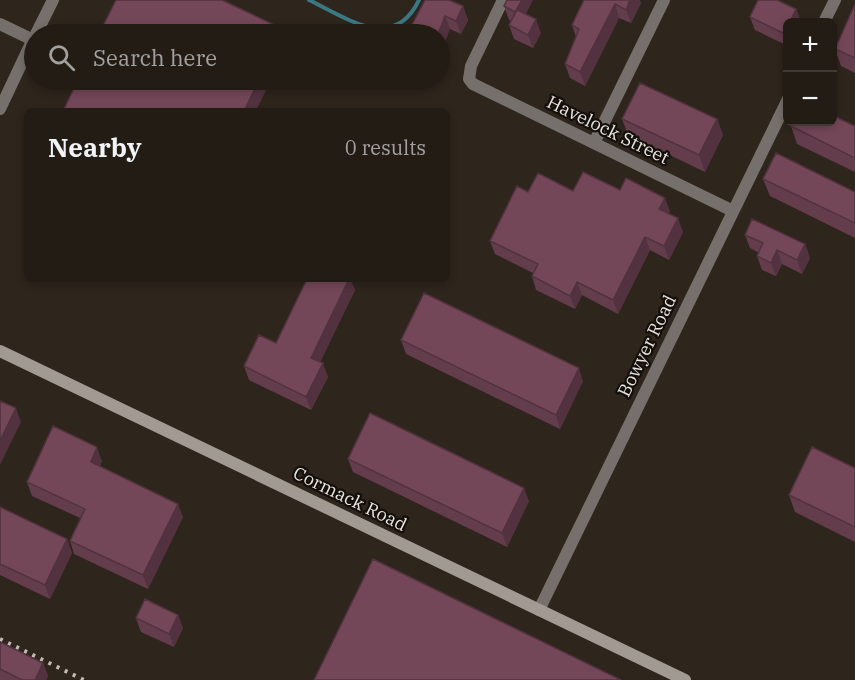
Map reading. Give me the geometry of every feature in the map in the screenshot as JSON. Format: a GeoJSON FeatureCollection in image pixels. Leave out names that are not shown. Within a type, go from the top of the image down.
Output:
{"type":"FeatureCollection","features":[{"type":"Feature","properties":{"kind":"street"},"geometry":{"type":"LineString","coordinates":[[41,24],[53,0]]}},
{"type":"Feature","properties":{"kind":"street","name":"Havelock Street"},"geometry":{"type":"LineString","coordinates":[[503,0],[471,66],[469,79],[477,87],[733,211]]}},
{"type":"Feature","properties":{"kind":"street"},"geometry":{"type":"LineString","coordinates":[[594,144],[664,0]]}},
{"type":"Feature","properties":{"kind":"street"},"geometry":{"type":"LineString","coordinates":[[826,18],[835,0]]}},
{"type":"Feature","properties":{"kind":"street"},"geometry":{"type":"LineString","coordinates":[[0,24],[24,33]]}},
{"type":"Feature","properties":{"kind":"street"},"geometry":{"type":"LineString","coordinates":[[0,109],[24,58]]}},
{"type":"Feature","properties":{"kind":"street","name":"Bowyer Road"},"geometry":{"type":"LineString","coordinates":[[539,610],[783,109]]}},
{"type":"Feature","properties":{"kind":"street","name":"Cormack Road"},"geometry":{"type":"LineString","coordinates":[[0,351],[685,680]]}},
{"type":"Feature","properties":{"kind":"building"},"geometry":{"type":"Polygon","coordinates":[[[116,0],[222,0],[272,24],[104,24],[116,0]]]}},
{"type":"Feature","properties":{"kind":"building"},"geometry":{"type":"Polygon","coordinates":[[[425,0],[449,0],[463,6],[456,21],[445,16],[442,24],[412,24],[425,0]]]}},
{"type":"Feature","properties":{"kind":"building"},"geometry":{"type":"Polygon","coordinates":[[[507,0],[522,0],[515,12],[504,6],[507,0]]]}},
{"type":"Feature","properties":{"kind":"building"},"geometry":{"type":"Polygon","coordinates":[[[584,0],[630,0],[626,10],[615,4],[580,72],[565,64],[579,29],[572,25],[584,0]]]}},
{"type":"Feature","properties":{"kind":"building"},"geometry":{"type":"Polygon","coordinates":[[[758,0],[777,0],[796,9],[792,18],[783,18],[783,33],[750,17],[758,0]]]}},
{"type":"Feature","properties":{"kind":"building"},"geometry":{"type":"Polygon","coordinates":[[[855,4],[855,58],[837,50],[837,44],[855,4]]]}},
{"type":"Feature","properties":{"kind":"building"},"geometry":{"type":"Polygon","coordinates":[[[517,10],[536,19],[528,35],[509,25],[517,10]]]}},
{"type":"Feature","properties":{"kind":"building"},"geometry":{"type":"Polygon","coordinates":[[[640,83],[717,119],[699,155],[622,119],[640,83]]]}},
{"type":"Feature","properties":{"kind":"building"},"geometry":{"type":"Polygon","coordinates":[[[73,90],[254,90],[245,108],[64,108],[73,90]]]}},
{"type":"Feature","properties":{"kind":"building"},"geometry":{"type":"Polygon","coordinates":[[[837,117],[855,126],[855,158],[791,126],[837,126],[837,117]]]}},
{"type":"Feature","properties":{"kind":"building"},"geometry":{"type":"Polygon","coordinates":[[[776,153],[855,192],[855,223],[763,179],[776,153]]]}},
{"type":"Feature","properties":{"kind":"building"},"geometry":{"type":"Polygon","coordinates":[[[583,172],[620,190],[626,178],[665,198],[659,209],[678,218],[664,246],[645,237],[613,300],[577,282],[570,296],[532,276],[538,264],[490,241],[517,186],[528,192],[538,173],[573,191],[583,172]]]}},
{"type":"Feature","properties":{"kind":"building"},"geometry":{"type":"Polygon","coordinates":[[[752,219],[805,244],[797,260],[777,250],[771,263],[757,256],[763,243],[745,235],[752,219]]]}},
{"type":"Feature","properties":{"kind":"building"},"geometry":{"type":"Polygon","coordinates":[[[306,282],[348,282],[311,358],[323,363],[306,397],[244,366],[259,335],[276,343],[306,282]]]}},
{"type":"Feature","properties":{"kind":"building"},"geometry":{"type":"Polygon","coordinates":[[[424,293],[579,368],[556,415],[401,340],[424,293]]]}},
{"type":"Feature","properties":{"kind":"building"},"geometry":{"type":"Polygon","coordinates":[[[0,401],[16,408],[0,441],[0,401]]]}},
{"type":"Feature","properties":{"kind":"building"},"geometry":{"type":"Polygon","coordinates":[[[370,413],[524,488],[502,533],[348,459],[370,413]]]}},
{"type":"Feature","properties":{"kind":"building"},"geometry":{"type":"Polygon","coordinates":[[[53,426],[97,447],[91,462],[178,504],[143,575],[70,541],[85,509],[27,482],[53,426]]]}},
{"type":"Feature","properties":{"kind":"building"},"geometry":{"type":"Polygon","coordinates":[[[812,447],[855,468],[855,527],[789,495],[812,447]]]}},
{"type":"Feature","properties":{"kind":"building"},"geometry":{"type":"Polygon","coordinates":[[[0,507],[67,539],[45,585],[0,564],[0,507]]]}},
{"type":"Feature","properties":{"kind":"building"},"geometry":{"type":"Polygon","coordinates":[[[373,559],[621,680],[314,680],[373,559]]]}},
{"type":"Feature","properties":{"kind":"building"},"geometry":{"type":"Polygon","coordinates":[[[145,599],[178,615],[169,634],[136,618],[145,599]]]}},
{"type":"Feature","properties":{"kind":"building"},"geometry":{"type":"Polygon","coordinates":[[[0,642],[43,663],[35,680],[22,680],[0,669],[0,642]]]}},
{"type":"Feature","properties":{"kind":"waterway"},"geometry":{"type":"LineString","coordinates":[[309,0],[359,24]]}},
{"type":"Feature","properties":{"kind":"waterway"},"geometry":{"type":"LineString","coordinates":[[397,24],[409,16],[419,0]]}},
{"type":"Feature","properties":{"kind":"railway"},"geometry":{"type":"LineString","coordinates":[[0,639],[84,680]]}}]}
